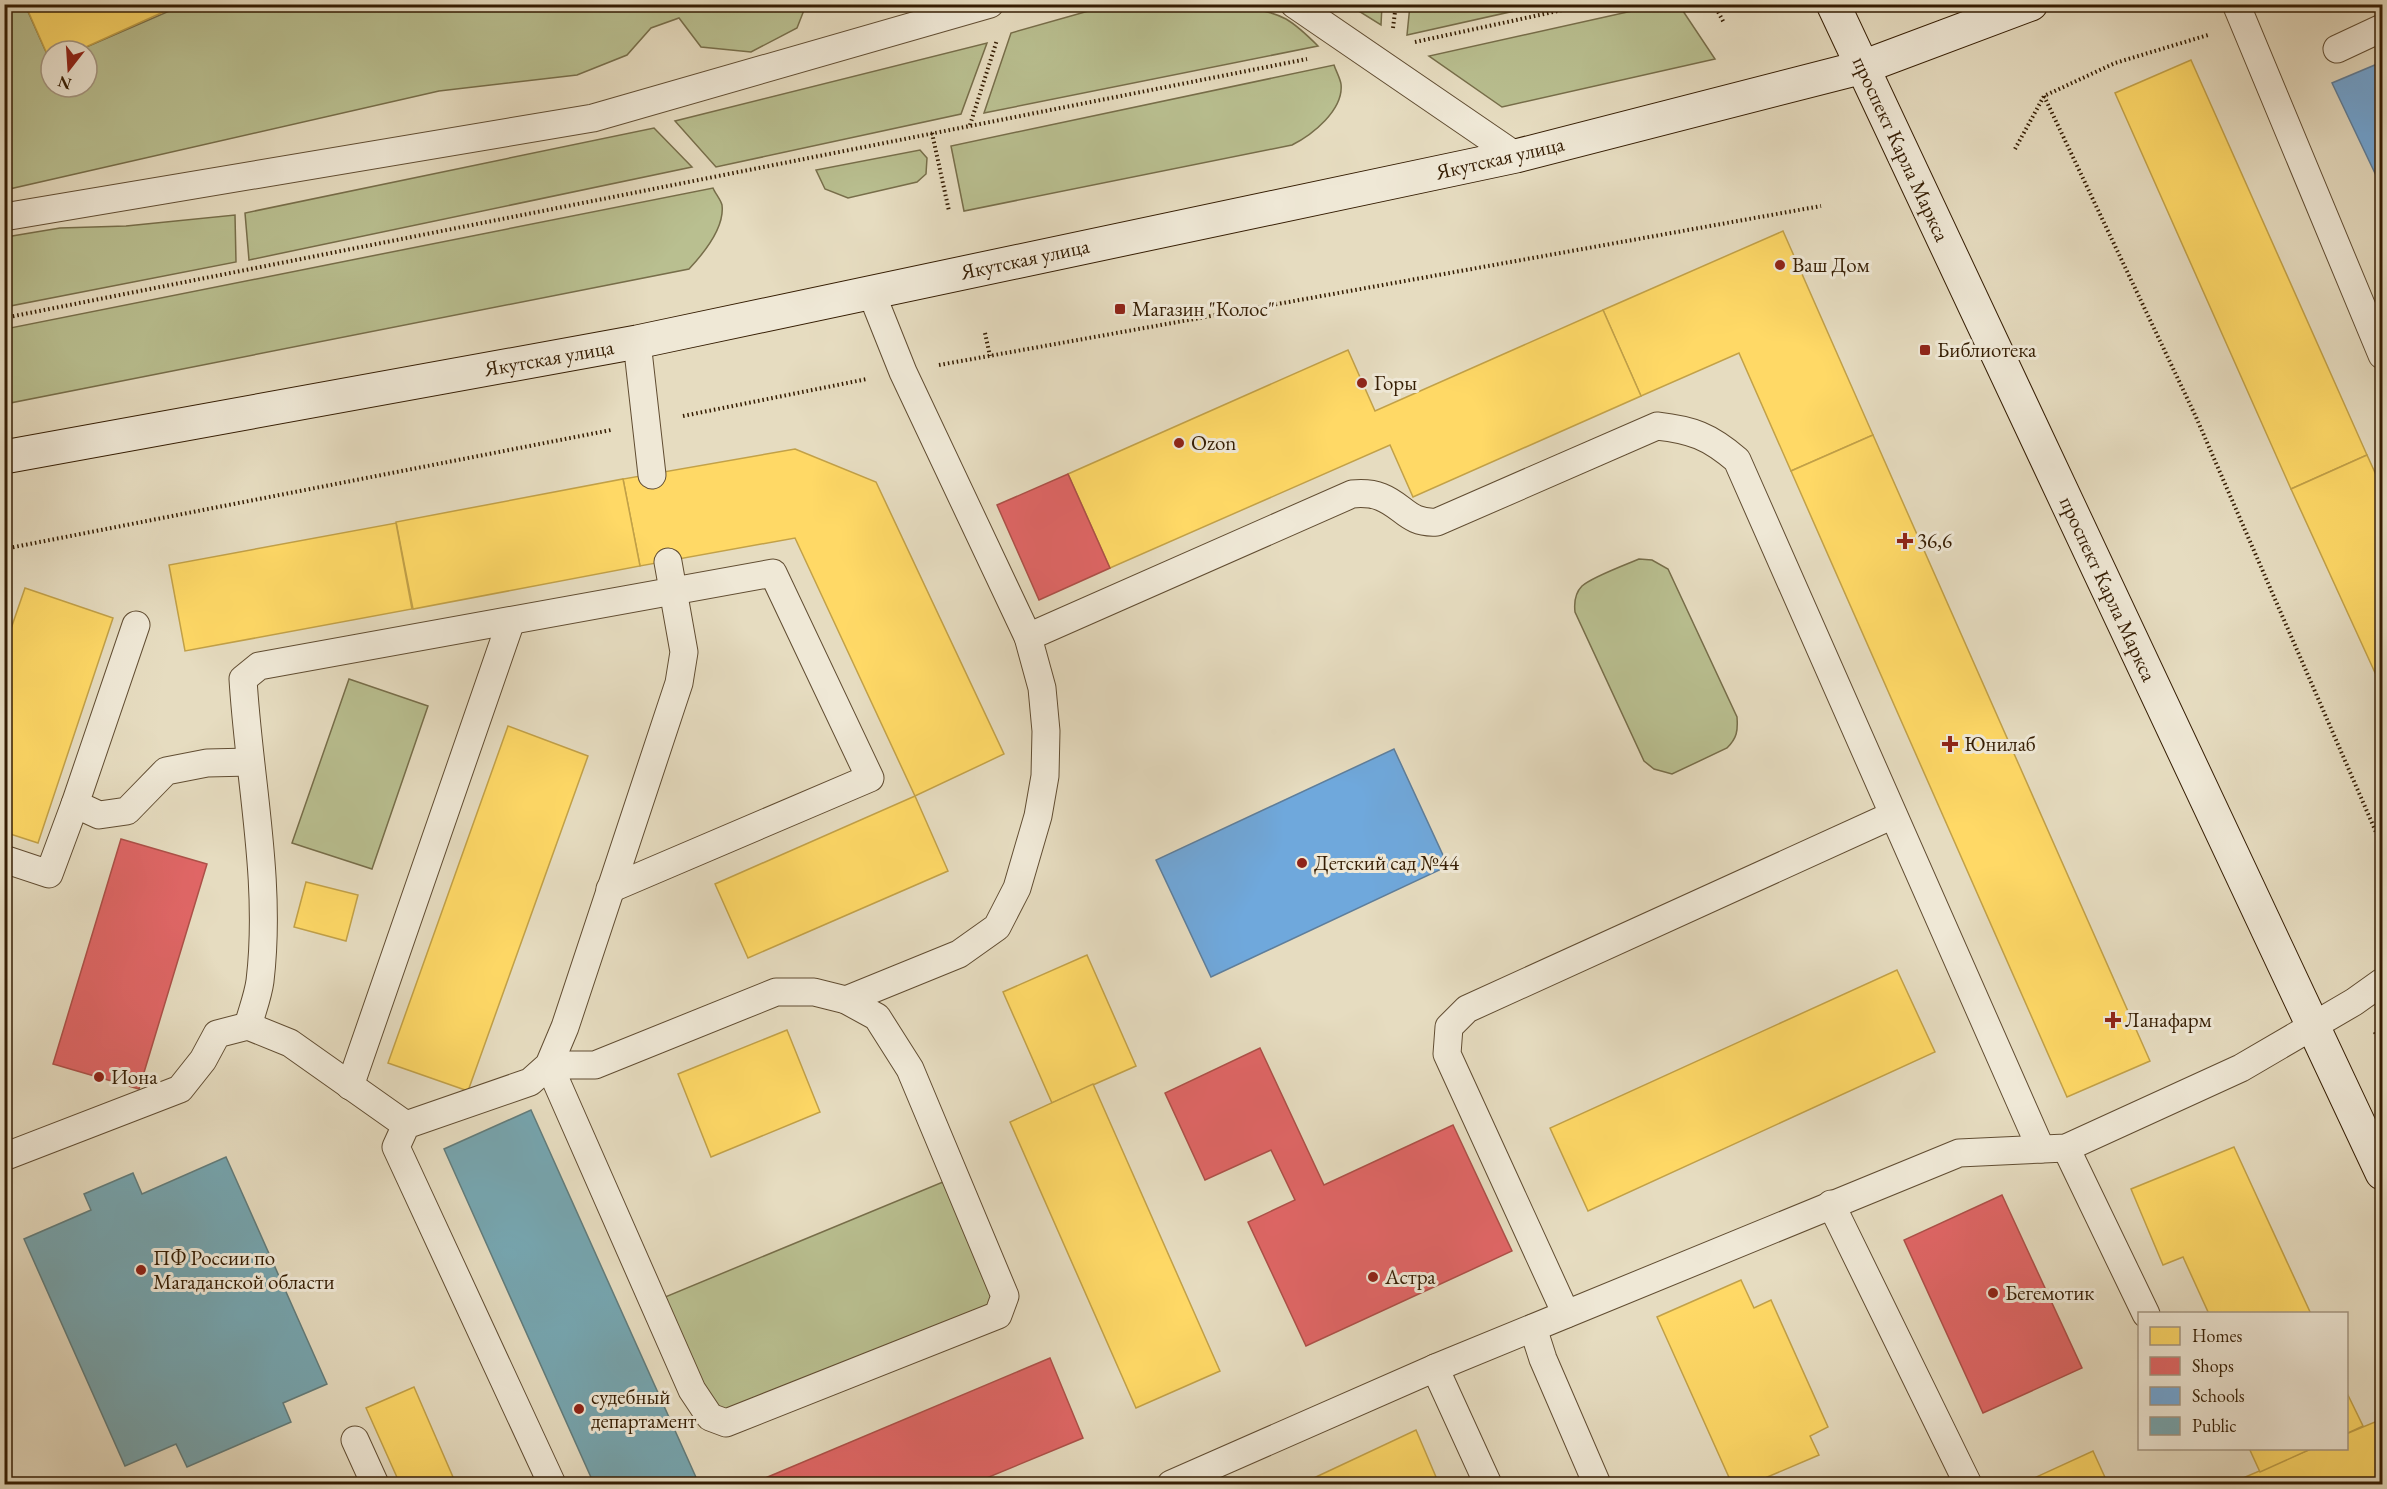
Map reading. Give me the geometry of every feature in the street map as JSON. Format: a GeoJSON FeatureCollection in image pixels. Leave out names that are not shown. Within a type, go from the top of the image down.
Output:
{"type":"FeatureCollection","features":[{"type":"Feature","properties":{"kind":"street","name":"проспект Карла Маркса"},"geometry":{"type":"LineString","coordinates":[[1833,4],[2382,1173]]}},
{"type":"Feature","properties":{"kind":"street","name":"Якутская улица"},"geometry":{"type":"LineString","coordinates":[[4,457],[637,342],[1516,156],[1863,67],[2031,4]]}},
{"type":"Feature","properties":{"kind":"lane"},"geometry":{"type":"LineString","coordinates":[[4,217],[593,118],[990,4]]}},
{"type":"Feature","properties":{"kind":"lane"},"geometry":{"type":"LineString","coordinates":[[1294,4],[1516,156]]}},
{"type":"Feature","properties":{"kind":"lane"},"geometry":{"type":"LineString","coordinates":[[2239,11],[2382,355]]}},
{"type":"Feature","properties":{"kind":"lane"},"geometry":{"type":"LineString","coordinates":[[2337,50],[2382,28]]}},
{"type":"Feature","properties":{"kind":"lane"},"geometry":{"type":"LineString","coordinates":[[846,999],[959,954],[998,927],[1017,888],[1038,816],[1044,776],[1046,731],[1042,688],[1028,637],[903,372],[871,292]]}},
{"type":"Feature","properties":{"kind":"lane"},"geometry":{"type":"LineString","coordinates":[[637,342],[652,476]]}},
{"type":"Feature","properties":{"kind":"lane"},"geometry":{"type":"LineString","coordinates":[[1028,637],[1352,494],[1366,493],[1380,496],[1415,520],[1437,522],[1656,426],[1684,429],[1701,434],[1737,460],[1893,815],[2053,1148],[2145,1312]]}},
{"type":"Feature","properties":{"kind":"lane"},"geometry":{"type":"LineString","coordinates":[[552,1485],[396,1147],[406,1125],[530,1083],[549,1065],[565,1027],[679,683],[684,652],[668,562]]}},
{"type":"Feature","properties":{"kind":"lane"},"geometry":{"type":"LineString","coordinates":[[249,1026],[260,983],[265,898],[243,679],[259,666],[773,573],[870,778],[610,889]]}},
{"type":"Feature","properties":{"kind":"lane"},"geometry":{"type":"LineString","coordinates":[[350,1086],[511,621]]}},
{"type":"Feature","properties":{"kind":"lane"},"geometry":{"type":"LineString","coordinates":[[4,859],[49,874],[136,625]]}},
{"type":"Feature","properties":{"kind":"lane"},"geometry":{"type":"LineString","coordinates":[[75,804],[99,815],[127,811],[166,771],[207,763],[250,762]]}},
{"type":"Feature","properties":{"kind":"lane"},"geometry":{"type":"LineString","coordinates":[[1566,1314],[1447,1054],[1449,1027],[1467,1009],[1893,815]]}},
{"type":"Feature","properties":{"kind":"lane"},"geometry":{"type":"LineString","coordinates":[[1171,1485],[1435,1368],[1959,1153],[2053,1148],[2241,1068],[2354,1002],[2382,982]]}},
{"type":"Feature","properties":{"kind":"lane"},"geometry":{"type":"LineString","coordinates":[[776,992],[814,992],[846,999],[877,1017],[910,1069],[1005,1296],[998,1315],[726,1423],[710,1417],[692,1390],[549,1065],[595,1065],[776,992]]}},
{"type":"Feature","properties":{"kind":"lane"},"geometry":{"type":"LineString","coordinates":[[4,1157],[180,1089],[203,1060],[217,1034],[249,1026],[290,1043],[406,1125]]}},
{"type":"Feature","properties":{"kind":"lane"},"geometry":{"type":"LineString","coordinates":[[1831,1204],[1968,1485]]}},
{"type":"Feature","properties":{"kind":"lane"},"geometry":{"type":"LineString","coordinates":[[1533,1328],[1543,1359],[1597,1485]]}},
{"type":"Feature","properties":{"kind":"lane"},"geometry":{"type":"LineString","coordinates":[[1435,1368],[1488,1485]]}},
{"type":"Feature","properties":{"kind":"lane"},"geometry":{"type":"LineString","coordinates":[[356,1440],[375,1485]]}},
{"type":"Feature","properties":{"kind":"path"},"geometry":{"type":"LineString","coordinates":[[4,318],[1358,49],[1391,47],[1590,4]]}},
{"type":"Feature","properties":{"kind":"path"},"geometry":{"type":"LineString","coordinates":[[1714,4],[1724,23]]}},
{"type":"Feature","properties":{"kind":"path"},"geometry":{"type":"LineString","coordinates":[[2015,149],[2044,96],[2115,63],[2198,39],[2239,11]]}},
{"type":"Feature","properties":{"kind":"path"},"geometry":{"type":"LineString","coordinates":[[970,125],[998,38]]}},
{"type":"Feature","properties":{"kind":"path"},"geometry":{"type":"LineString","coordinates":[[2044,96],[2196,417],[2382,846]]}},
{"type":"Feature","properties":{"kind":"path"},"geometry":{"type":"LineString","coordinates":[[932,133],[949,211]]}},
{"type":"Feature","properties":{"kind":"path"},"geometry":{"type":"LineString","coordinates":[[986,333],[990,356]]}},
{"type":"Feature","properties":{"kind":"green space"},"geometry":{"type":"Polygon","coordinates":[[[1213,4],[1271,13],[1299,28],[1318,46],[984,113],[1011,33],[1092,10],[1134,5],[1213,4]]]}},
{"type":"Feature","properties":{"kind":"green space"},"geometry":{"type":"Polygon","coordinates":[[[1410,4],[1541,5],[1407,35],[1410,4]]]}},
{"type":"Feature","properties":{"kind":"green space"},"geometry":{"type":"Polygon","coordinates":[[[4,5],[25,5],[40,39],[39,99],[99,99],[99,41],[183,5],[806,5],[797,28],[751,52],[701,47],[679,18],[651,28],[627,55],[577,75],[439,91],[5,190],[4,5]]]}},
{"type":"Feature","properties":{"kind":"green space"},"geometry":{"type":"Polygon","coordinates":[[[1349,5],[1382,5],[1381,25],[1349,5]]]}},
{"type":"Feature","properties":{"kind":"green space"},"geometry":{"type":"Polygon","coordinates":[[[1659,5],[1679,5],[1715,59],[1502,107],[1429,56],[1659,5]]]}},
{"type":"Feature","properties":{"kind":"green space"},"geometry":{"type":"Polygon","coordinates":[[[987,43],[961,114],[716,167],[675,121],[987,43]]]}},
{"type":"Feature","properties":{"kind":"green space"},"geometry":{"type":"Polygon","coordinates":[[[1334,65],[1341,84],[1341,94],[1337,103],[1317,128],[1292,145],[964,211],[951,146],[1334,65]]]}},
{"type":"Feature","properties":{"kind":"green space"},"geometry":{"type":"Polygon","coordinates":[[[654,128],[692,167],[249,260],[245,213],[654,128]]]}},
{"type":"Feature","properties":{"kind":"green space"},"geometry":{"type":"Polygon","coordinates":[[[920,150],[927,158],[926,174],[917,182],[848,198],[825,189],[816,170],[920,150]]]}},
{"type":"Feature","properties":{"kind":"green space"},"geometry":{"type":"Polygon","coordinates":[[[713,188],[722,205],[720,222],[707,248],[689,269],[5,404],[5,329],[713,188]]]}},
{"type":"Feature","properties":{"kind":"green space"},"geometry":{"type":"Polygon","coordinates":[[[235,215],[236,262],[5,307],[5,239],[12,236],[60,228],[126,226],[235,215]]]}},
{"type":"Feature","properties":{"kind":"green space"},"geometry":{"type":"Polygon","coordinates":[[[1639,559],[1652,560],[1668,569],[1737,717],[1736,734],[1727,748],[1672,774],[1654,769],[1644,761],[1575,612],[1576,598],[1582,586],[1601,575],[1639,559]]]}},
{"type":"Feature","properties":{"kind":"green space"},"geometry":{"type":"Polygon","coordinates":[[[349,679],[428,706],[372,869],[292,843],[349,679]]]}},
{"type":"Feature","properties":{"kind":"green space"},"geometry":{"type":"Polygon","coordinates":[[[955,1177],[998,1315],[726,1423],[653,1302],[955,1177]]]}},
{"type":"Feature","properties":{"kind":"building: Homes"},"geometry":{"type":"Polygon","coordinates":[[[25,4],[181,4],[99,41],[99,39],[40,39],[25,4]]]}},
{"type":"Feature","properties":{"kind":"building: Homes"},"geometry":{"type":"Polygon","coordinates":[[[2191,60],[2367,455],[2291,489],[2115,93],[2191,60]]]}},
{"type":"Feature","properties":{"kind":"building: Homes"},"geometry":{"type":"Polygon","coordinates":[[[1783,231],[1873,435],[1791,471],[1739,353],[1641,396],[1603,310],[1783,231]]]}},
{"type":"Feature","properties":{"kind":"building: Homes"},"geometry":{"type":"Polygon","coordinates":[[[1603,310],[1641,396],[1413,497],[1390,445],[1110,568],[1068,474],[1348,350],[1375,411],[1603,310]]]}},
{"type":"Feature","properties":{"kind":"building: Homes"},"geometry":{"type":"Polygon","coordinates":[[[1873,435],[2150,1061],[2067,1097],[1791,471],[1873,435]]]}},
{"type":"Feature","properties":{"kind":"building: Homes"},"geometry":{"type":"Polygon","coordinates":[[[795,449],[876,482],[1004,754],[915,796],[795,538],[640,566],[623,479],[795,449]]]}},
{"type":"Feature","properties":{"kind":"building: Homes"},"geometry":{"type":"Polygon","coordinates":[[[2367,455],[2382,488],[2382,688],[2291,489],[2367,455]]]}},
{"type":"Feature","properties":{"kind":"building: Homes"},"geometry":{"type":"Polygon","coordinates":[[[623,479],[640,566],[413,609],[396,522],[623,479]]]}},
{"type":"Feature","properties":{"kind":"building: Homes"},"geometry":{"type":"Polygon","coordinates":[[[396,523],[412,609],[185,651],[169,565],[396,523]]]}},
{"type":"Feature","properties":{"kind":"building: Homes"},"geometry":{"type":"Polygon","coordinates":[[[25,588],[113,618],[38,843],[4,832],[4,649],[25,588]]]}},
{"type":"Feature","properties":{"kind":"building: Homes"},"geometry":{"type":"Polygon","coordinates":[[[508,726],[588,756],[468,1091],[388,1063],[508,726]]]}},
{"type":"Feature","properties":{"kind":"building: Homes"},"geometry":{"type":"Polygon","coordinates":[[[915,796],[948,871],[748,958],[715,884],[915,796]]]}},
{"type":"Feature","properties":{"kind":"building: Homes"},"geometry":{"type":"Polygon","coordinates":[[[306,882],[358,895],[346,941],[294,927],[306,882]]]}},
{"type":"Feature","properties":{"kind":"building: Homes"},"geometry":{"type":"Polygon","coordinates":[[[1087,955],[1136,1066],[1052,1103],[1003,992],[1087,955]]]}},
{"type":"Feature","properties":{"kind":"building: Homes"},"geometry":{"type":"Polygon","coordinates":[[[1897,970],[1935,1052],[1588,1211],[1550,1128],[1897,970]]]}},
{"type":"Feature","properties":{"kind":"building: Homes"},"geometry":{"type":"Polygon","coordinates":[[[787,1030],[820,1112],[711,1157],[678,1074],[787,1030]]]}},
{"type":"Feature","properties":{"kind":"building: Homes"},"geometry":{"type":"Polygon","coordinates":[[[1093,1084],[1220,1371],[1136,1408],[1010,1122],[1093,1084]]]}},
{"type":"Feature","properties":{"kind":"building: Homes"},"geometry":{"type":"Polygon","coordinates":[[[2234,1147],[2310,1312],[2208,1312],[2183,1257],[2163,1265],[2131,1189],[2234,1147]]]}},
{"type":"Feature","properties":{"kind":"building: Homes"},"geometry":{"type":"Polygon","coordinates":[[[1741,1280],[1754,1308],[1771,1300],[1828,1427],[1810,1436],[1819,1455],[1751,1484],[1732,1484],[1657,1317],[1741,1280]]]}},
{"type":"Feature","properties":{"kind":"building: Homes"},"geometry":{"type":"Polygon","coordinates":[[[414,1387],[456,1484],[400,1484],[366,1408],[414,1387]]]}},
{"type":"Feature","properties":{"kind":"building: Homes"},"geometry":{"type":"Polygon","coordinates":[[[2348,1395],[2363,1426],[2348,1433],[2348,1395]]]}},
{"type":"Feature","properties":{"kind":"building: Homes"},"geometry":{"type":"Polygon","coordinates":[[[2382,1419],[2382,1484],[2229,1484],[2308,1450],[2348,1450],[2348,1433],[2382,1419]]]}},
{"type":"Feature","properties":{"kind":"building: Homes"},"geometry":{"type":"Polygon","coordinates":[[[1416,1430],[1439,1484],[1301,1484],[1416,1430]]]}},
{"type":"Feature","properties":{"kind":"building: Homes"},"geometry":{"type":"Polygon","coordinates":[[[2250,1450],[2309,1450],[2260,1472],[2250,1450]]]}},
{"type":"Feature","properties":{"kind":"building: Homes"},"geometry":{"type":"Polygon","coordinates":[[[2093,1451],[2108,1484],[2021,1484],[2093,1451]]]}},
{"type":"Feature","properties":{"kind":"building: Shops"},"geometry":{"type":"Polygon","coordinates":[[[1068,474],[1110,568],[1039,600],[997,505],[1068,474]]]}},
{"type":"Feature","properties":{"kind":"building: Shops"},"geometry":{"type":"Polygon","coordinates":[[[121,839],[207,864],[139,1089],[53,1064],[121,839]]]}},
{"type":"Feature","properties":{"kind":"building: Shops"},"geometry":{"type":"Polygon","coordinates":[[[1260,1048],[1324,1185],[1453,1125],[1512,1251],[1306,1346],[1248,1222],[1295,1200],[1271,1150],[1205,1180],[1165,1093],[1260,1048]]]}},
{"type":"Feature","properties":{"kind":"building: Shops"},"geometry":{"type":"Polygon","coordinates":[[[2002,1195],[2082,1368],[1983,1413],[1904,1240],[2002,1195]]]}},
{"type":"Feature","properties":{"kind":"building: Shops"},"geometry":{"type":"Polygon","coordinates":[[[1050,1358],[1083,1438],[972,1484],[751,1484],[1050,1358]]]}},
{"type":"Feature","properties":{"kind":"building: Schools"},"geometry":{"type":"Polygon","coordinates":[[[2382,62],[2382,188],[2332,83],[2382,62]]]}},
{"type":"Feature","properties":{"kind":"building: Schools","name":"Детский сад №44"},"geometry":{"type":"Polygon","coordinates":[[[1394,749],[1448,866],[1211,977],[1156,860],[1394,749]]]}},
{"type":"Feature","properties":{"kind":"building: Public"},"geometry":{"type":"Polygon","coordinates":[[[531,1110],[699,1484],[594,1484],[444,1149],[531,1110]]]}},
{"type":"Feature","properties":{"kind":"building: Public"},"geometry":{"type":"Polygon","coordinates":[[[226,1157],[327,1384],[283,1403],[291,1422],[187,1467],[176,1444],[125,1466],[24,1239],[91,1210],[84,1194],[133,1173],[142,1194],[226,1157]]]}},
{"type":"Feature","properties":{"kind":"place","name":"Ваш Дом"},"geometry":{"type":"Point","coordinates":[1780,265]}},
{"type":"Feature","properties":{"kind":"place","name":"Магазин \"Колос\""},"geometry":{"type":"Point","coordinates":[1120,309]}},
{"type":"Feature","properties":{"kind":"place","name":"Библиотека"},"geometry":{"type":"Point","coordinates":[1925,350]}},
{"type":"Feature","properties":{"kind":"place","name":"Горы"},"geometry":{"type":"Point","coordinates":[1362,383]}},
{"type":"Feature","properties":{"kind":"place","name":"Ozon"},"geometry":{"type":"Point","coordinates":[1179,443]}},
{"type":"Feature","properties":{"kind":"place","name":"36,6"},"geometry":{"type":"Point","coordinates":[1905,541]}},
{"type":"Feature","properties":{"kind":"place","name":"Юнилаб"},"geometry":{"type":"Point","coordinates":[1950,744]}},
{"type":"Feature","properties":{"kind":"place","name":"Детский сад №44"},"geometry":{"type":"Point","coordinates":[1302,863]}},
{"type":"Feature","properties":{"kind":"place","name":"Ланафарм"},"geometry":{"type":"Point","coordinates":[2113,1020]}},
{"type":"Feature","properties":{"kind":"place","name":"Иона"},"geometry":{"type":"Point","coordinates":[99,1077]}},
{"type":"Feature","properties":{"kind":"place","name":"ПФ России по Магаданской области"},"geometry":{"type":"Point","coordinates":[141,1270]}},
{"type":"Feature","properties":{"kind":"place","name":"Астра"},"geometry":{"type":"Point","coordinates":[1373,1277]}},
{"type":"Feature","properties":{"kind":"place","name":"Бегемотик"},"geometry":{"type":"Point","coordinates":[1993,1293]}},
{"type":"Feature","properties":{"kind":"place","name":"судебный департамент"},"geometry":{"type":"Point","coordinates":[579,1409]}}]}
